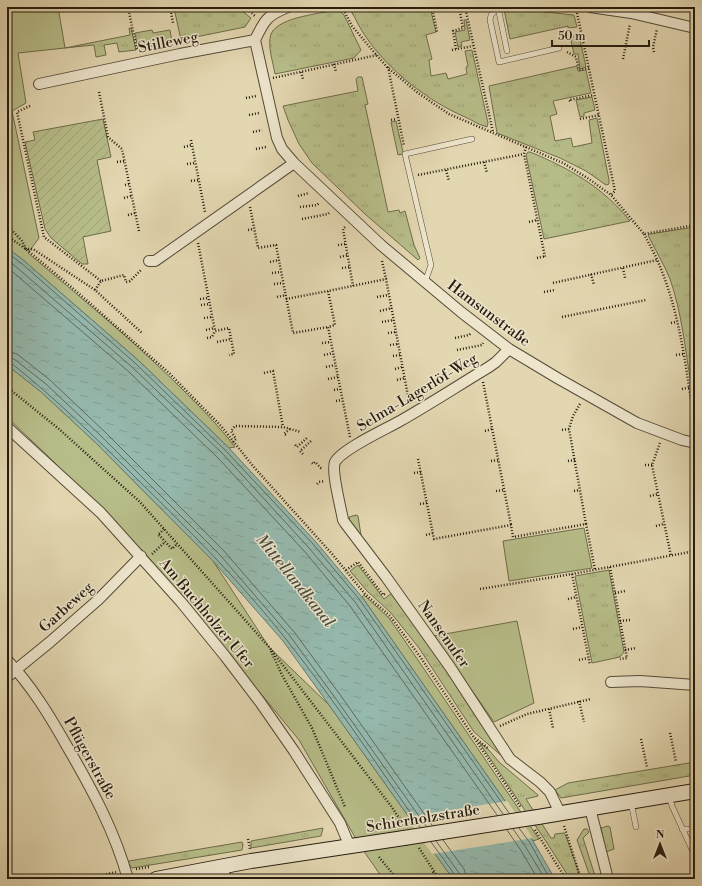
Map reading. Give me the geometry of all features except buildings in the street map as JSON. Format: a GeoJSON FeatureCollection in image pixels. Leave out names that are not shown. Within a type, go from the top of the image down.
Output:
{"type":"FeatureCollection","features":[{"type":"Feature","properties":{"kind":"street"},"geometry":{"type":"LineString","coordinates":[[255,40],[263,23],[273,13],[288,7]]}},
{"type":"Feature","properties":{"kind":"street"},"geometry":{"type":"LineString","coordinates":[[590,7],[631,13],[695,28]]}},
{"type":"Feature","properties":{"kind":"street","name":"Stilleweg"},"geometry":{"type":"LineString","coordinates":[[39,84],[180,54],[255,40]]}},
{"type":"Feature","properties":{"kind":"street","name":"Hamsunstraße"},"geometry":{"type":"LineString","coordinates":[[255,40],[277,138],[282,149],[294,163],[381,245],[425,283],[509,349],[637,423],[682,440],[695,443]]}},
{"type":"Feature","properties":{"kind":"street"},"geometry":{"type":"LineString","coordinates":[[149,261],[155,261],[294,163]]}},
{"type":"Feature","properties":{"kind":"street","name":"Selma-Lagerlöf-Weg"},"geometry":{"type":"LineString","coordinates":[[338,458],[352,448],[489,367],[509,349]]}},
{"type":"Feature","properties":{"kind":"street","name":"Am Buchholzer Ufer"},"geometry":{"type":"LineString","coordinates":[[7,427],[145,556],[260,702],[294,751],[340,823],[350,846]]}},
{"type":"Feature","properties":{"kind":"street","name":"Nansenufer"},"geometry":{"type":"LineString","coordinates":[[338,458],[335,464],[335,474],[343,520],[386,577],[450,667],[510,759],[540,782],[550,792],[560,813]]}},
{"type":"Feature","properties":{"kind":"street","name":"Garbeweg"},"geometry":{"type":"LineString","coordinates":[[7,677],[99,599],[145,556]]}},
{"type":"Feature","properties":{"kind":"street","name":"Pflügerstraße"},"geometry":{"type":"LineString","coordinates":[[7,660],[52,720],[82,772],[111,827],[128,879]]}},
{"type":"Feature","properties":{"kind":"street"},"geometry":{"type":"LineString","coordinates":[[611,682],[640,681],[695,685]]}},
{"type":"Feature","properties":{"kind":"street","name":"Schierholzstraße"},"geometry":{"type":"LineString","coordinates":[[156,879],[224,873],[350,846],[408,836],[536,823],[560,813],[695,791]]}},
{"type":"Feature","properties":{"kind":"street"},"geometry":{"type":"LineString","coordinates":[[590,808],[608,879]]}},
{"type":"Feature","properties":{"kind":"lane"},"geometry":{"type":"LineString","coordinates":[[498,8],[491,15],[490,20],[499,62],[559,48]]}},
{"type":"Feature","properties":{"kind":"lane"},"geometry":{"type":"LineString","coordinates":[[498,8],[508,51]]}},
{"type":"Feature","properties":{"kind":"lane"},"geometry":{"type":"LineString","coordinates":[[425,283],[431,265],[405,154],[472,139]]}},
{"type":"Feature","properties":{"kind":"lane"},"geometry":{"type":"LineString","coordinates":[[668,795],[695,856]]}},
{"type":"Feature","properties":{"kind":"lane"},"geometry":{"type":"LineString","coordinates":[[631,802],[636,827]]}},
{"type":"Feature","properties":{"kind":"lane"},"geometry":{"type":"LineString","coordinates":[[682,829],[695,829]]}},
{"type":"Feature","properties":{"kind":"path"},"geometry":{"type":"LineString","coordinates":[[128,7],[137,51]]}},
{"type":"Feature","properties":{"kind":"path"},"geometry":{"type":"LineString","coordinates":[[170,7],[173,23]]}},
{"type":"Feature","properties":{"kind":"path"},"geometry":{"type":"LineString","coordinates":[[342,7],[352,26],[387,67],[418,93],[449,114],[563,163],[589,179],[611,195],[644,234],[657,260],[670,294],[677,322],[689,387],[695,429],[694,432]]}},
{"type":"Feature","properties":{"kind":"path"},"geometry":{"type":"LineString","coordinates":[[432,7],[437,32]]}},
{"type":"Feature","properties":{"kind":"path"},"geometry":{"type":"LineString","coordinates":[[456,49],[453,31],[464,28],[459,7]]}},
{"type":"Feature","properties":{"kind":"path"},"geometry":{"type":"LineString","coordinates":[[465,7],[493,133]]}},
{"type":"Feature","properties":{"kind":"path"},"geometry":{"type":"LineString","coordinates":[[577,13],[615,191],[611,195]]}},
{"type":"Feature","properties":{"kind":"path"},"geometry":{"type":"LineString","coordinates":[[623,59],[631,22]]}},
{"type":"Feature","properties":{"kind":"path"},"geometry":{"type":"LineString","coordinates":[[654,52],[653,47],[658,27]]}},
{"type":"Feature","properties":{"kind":"path"},"geometry":{"type":"LineString","coordinates":[[452,50],[473,46]]}},
{"type":"Feature","properties":{"kind":"path"},"geometry":{"type":"LineString","coordinates":[[273,78],[377,55]]}},
{"type":"Feature","properties":{"kind":"path"},"geometry":{"type":"LineString","coordinates":[[573,55],[576,57],[579,70],[589,68]]}},
{"type":"Feature","properties":{"kind":"path"},"geometry":{"type":"LineString","coordinates":[[334,64],[336,72]]}},
{"type":"Feature","properties":{"kind":"path"},"geometry":{"type":"LineString","coordinates":[[387,67],[405,154]]}},
{"type":"Feature","properties":{"kind":"path"},"geometry":{"type":"LineString","coordinates":[[301,72],[303,79]]}},
{"type":"Feature","properties":{"kind":"path"},"geometry":{"type":"LineString","coordinates":[[100,92],[108,137],[122,149],[139,232]]}},
{"type":"Feature","properties":{"kind":"path"},"geometry":{"type":"LineString","coordinates":[[570,101],[569,100],[594,95]]}},
{"type":"Feature","properties":{"kind":"path"},"geometry":{"type":"LineString","coordinates":[[246,98],[256,96]]}},
{"type":"Feature","properties":{"kind":"path"},"geometry":{"type":"LineString","coordinates":[[30,106],[18,112],[44,237],[101,281]]}},
{"type":"Feature","properties":{"kind":"path"},"geometry":{"type":"LineString","coordinates":[[249,115],[259,113]]}},
{"type":"Feature","properties":{"kind":"path"},"geometry":{"type":"LineString","coordinates":[[580,119],[598,115]]}},
{"type":"Feature","properties":{"kind":"path"},"geometry":{"type":"LineString","coordinates":[[391,120],[397,119]]}},
{"type":"Feature","properties":{"kind":"path"},"geometry":{"type":"LineString","coordinates":[[253,132],[262,130]]}},
{"type":"Feature","properties":{"kind":"path"},"geometry":{"type":"LineString","coordinates":[[191,140],[205,213]]}},
{"type":"Feature","properties":{"kind":"path"},"geometry":{"type":"LineString","coordinates":[[184,147],[192,145]]}},
{"type":"Feature","properties":{"kind":"path"},"geometry":{"type":"LineString","coordinates":[[256,149],[266,147]]}},
{"type":"Feature","properties":{"kind":"path"},"geometry":{"type":"LineString","coordinates":[[526,147],[524,154],[545,256],[536,258]]}},
{"type":"Feature","properties":{"kind":"path"},"geometry":{"type":"LineString","coordinates":[[411,177],[524,154]]}},
{"type":"Feature","properties":{"kind":"path"},"geometry":{"type":"LineString","coordinates":[[117,162],[125,161]]}},
{"type":"Feature","properties":{"kind":"path"},"geometry":{"type":"LineString","coordinates":[[484,162],[487,173]]}},
{"type":"Feature","properties":{"kind":"path"},"geometry":{"type":"LineString","coordinates":[[187,164],[195,163]]}},
{"type":"Feature","properties":{"kind":"path"},"geometry":{"type":"LineString","coordinates":[[446,170],[449,181]]}},
{"type":"Feature","properties":{"kind":"path"},"geometry":{"type":"LineString","coordinates":[[191,181],[198,180]]}},
{"type":"Feature","properties":{"kind":"path"},"geometry":{"type":"LineString","coordinates":[[125,185],[129,184]]}},
{"type":"Feature","properties":{"kind":"path"},"geometry":{"type":"LineString","coordinates":[[298,196],[309,193]]}},
{"type":"Feature","properties":{"kind":"path"},"geometry":{"type":"LineString","coordinates":[[124,198],[132,196]]}},
{"type":"Feature","properties":{"kind":"path"},"geometry":{"type":"LineString","coordinates":[[197,198],[202,197]]}},
{"type":"Feature","properties":{"kind":"path"},"geometry":{"type":"LineString","coordinates":[[245,198],[250,204],[258,248],[276,245],[293,334],[335,325],[328,291]]}},
{"type":"Feature","properties":{"kind":"path"},"geometry":{"type":"LineString","coordinates":[[300,207],[317,205],[319,203]]}},
{"type":"Feature","properties":{"kind":"path"},"geometry":{"type":"LineString","coordinates":[[128,215],[135,213]]}},
{"type":"Feature","properties":{"kind":"path"},"geometry":{"type":"LineString","coordinates":[[302,219],[329,213]]}},
{"type":"Feature","properties":{"kind":"path"},"geometry":{"type":"LineString","coordinates":[[529,222],[537,220]]}},
{"type":"Feature","properties":{"kind":"path"},"geometry":{"type":"LineString","coordinates":[[7,225],[22,241],[26,249]]}},
{"type":"Feature","properties":{"kind":"path"},"geometry":{"type":"LineString","coordinates":[[644,234],[695,225]]}},
{"type":"Feature","properties":{"kind":"path"},"geometry":{"type":"LineString","coordinates":[[345,227],[343,229],[353,286]]}},
{"type":"Feature","properties":{"kind":"path"},"geometry":{"type":"LineString","coordinates":[[248,230],[254,229]]}},
{"type":"Feature","properties":{"kind":"path"},"geometry":{"type":"LineString","coordinates":[[7,236],[26,249],[169,373],[216,421],[333,555],[365,594],[390,616],[421,658],[521,809]]}},
{"type":"Feature","properties":{"kind":"path"},"geometry":{"type":"LineString","coordinates":[[197,241],[214,329],[212,337],[207,338]]}},
{"type":"Feature","properties":{"kind":"path"},"geometry":{"type":"LineString","coordinates":[[338,245],[346,244]]}},
{"type":"Feature","properties":{"kind":"path"},"geometry":{"type":"LineString","coordinates":[[26,249],[33,249],[95,290],[142,333]]}},
{"type":"Feature","properties":{"kind":"path"},"geometry":{"type":"LineString","coordinates":[[340,257],[348,255]]}},
{"type":"Feature","properties":{"kind":"path"},"geometry":{"type":"LineString","coordinates":[[270,262],[279,260]]}},
{"type":"Feature","properties":{"kind":"path"},"geometry":{"type":"LineString","coordinates":[[553,283],[657,260]]}},
{"type":"Feature","properties":{"kind":"path"},"geometry":{"type":"LineString","coordinates":[[95,290],[101,281],[124,275],[126,282],[130,282],[149,261]]}},
{"type":"Feature","properties":{"kind":"path"},"geometry":{"type":"LineString","coordinates":[[382,261],[404,378],[412,407]]}},
{"type":"Feature","properties":{"kind":"path"},"geometry":{"type":"LineString","coordinates":[[342,268],[350,267]]}},
{"type":"Feature","properties":{"kind":"path"},"geometry":{"type":"LineString","coordinates":[[623,268],[625,278]]}},
{"type":"Feature","properties":{"kind":"path"},"geometry":{"type":"LineString","coordinates":[[272,273],[281,272]]}},
{"type":"Feature","properties":{"kind":"path"},"geometry":{"type":"LineString","coordinates":[[591,274],[594,285]]}},
{"type":"Feature","properties":{"kind":"path"},"geometry":{"type":"LineString","coordinates":[[286,299],[386,279]]}},
{"type":"Feature","properties":{"kind":"path"},"geometry":{"type":"LineString","coordinates":[[274,284],[283,283]]}},
{"type":"Feature","properties":{"kind":"path"},"geometry":{"type":"LineString","coordinates":[[544,292],[555,290]]}},
{"type":"Feature","properties":{"kind":"path"},"geometry":{"type":"LineString","coordinates":[[276,297],[286,295]]}},
{"type":"Feature","properties":{"kind":"path"},"geometry":{"type":"LineString","coordinates":[[377,297],[389,295]]}},
{"type":"Feature","properties":{"kind":"path"},"geometry":{"type":"LineString","coordinates":[[200,299],[208,298]]}},
{"type":"Feature","properties":{"kind":"path"},"geometry":{"type":"LineString","coordinates":[[562,318],[646,300]]}},
{"type":"Feature","properties":{"kind":"path"},"geometry":{"type":"LineString","coordinates":[[201,305],[209,304]]}},
{"type":"Feature","properties":{"kind":"path"},"geometry":{"type":"LineString","coordinates":[[282,307],[288,306]]}},
{"type":"Feature","properties":{"kind":"path"},"geometry":{"type":"LineString","coordinates":[[380,310],[392,308]]}},
{"type":"Feature","properties":{"kind":"path"},"geometry":{"type":"LineString","coordinates":[[204,318],[212,317]]}},
{"type":"Feature","properties":{"kind":"path"},"geometry":{"type":"LineString","coordinates":[[285,319],[290,318]]}},
{"type":"Feature","properties":{"kind":"path"},"geometry":{"type":"LineString","coordinates":[[382,322],[394,320]]}},
{"type":"Feature","properties":{"kind":"path"},"geometry":{"type":"LineString","coordinates":[[671,323],[677,322]]}},
{"type":"Feature","properties":{"kind":"path"},"geometry":{"type":"LineString","coordinates":[[328,327],[352,448]]}},
{"type":"Feature","properties":{"kind":"path"},"geometry":{"type":"LineString","coordinates":[[206,330],[229,328],[234,354],[229,355]]}},
{"type":"Feature","properties":{"kind":"path"},"geometry":{"type":"LineString","coordinates":[[388,333],[396,332]]}},
{"type":"Feature","properties":{"kind":"path"},"geometry":{"type":"LineString","coordinates":[[455,338],[470,335],[471,333]]}},
{"type":"Feature","properties":{"kind":"path"},"geometry":{"type":"LineString","coordinates":[[217,342],[231,339]]}},
{"type":"Feature","properties":{"kind":"path"},"geometry":{"type":"LineString","coordinates":[[322,344],[331,342]]}},
{"type":"Feature","properties":{"kind":"path"},"geometry":{"type":"LineString","coordinates":[[457,350],[482,345],[484,343]]}},
{"type":"Feature","properties":{"kind":"path"},"geometry":{"type":"LineString","coordinates":[[390,345],[398,344]]}},
{"type":"Feature","properties":{"kind":"path"},"geometry":{"type":"LineString","coordinates":[[324,355],[333,353]]}},
{"type":"Feature","properties":{"kind":"path"},"geometry":{"type":"LineString","coordinates":[[676,355],[683,354]]}},
{"type":"Feature","properties":{"kind":"path"},"geometry":{"type":"LineString","coordinates":[[393,356],[400,355]]}},
{"type":"Feature","properties":{"kind":"path"},"geometry":{"type":"LineString","coordinates":[[460,361],[462,361],[464,371],[462,371],[462,375]]}},
{"type":"Feature","properties":{"kind":"path"},"geometry":{"type":"LineString","coordinates":[[326,367],[336,365]]}},
{"type":"Feature","properties":{"kind":"path"},"geometry":{"type":"LineString","coordinates":[[395,369],[402,367]]}},
{"type":"Feature","properties":{"kind":"path"},"geometry":{"type":"LineString","coordinates":[[264,373],[273,371],[283,427]]}},
{"type":"Feature","properties":{"kind":"path"},"geometry":{"type":"LineString","coordinates":[[328,379],[338,377]]}},
{"type":"Feature","properties":{"kind":"path"},"geometry":{"type":"LineString","coordinates":[[397,380],[404,378]]}},
{"type":"Feature","properties":{"kind":"path"},"geometry":{"type":"LineString","coordinates":[[482,380],[513,537],[586,524]]}},
{"type":"Feature","properties":{"kind":"path"},"geometry":{"type":"LineString","coordinates":[[272,387],[276,386]]}},
{"type":"Feature","properties":{"kind":"path"},"geometry":{"type":"LineString","coordinates":[[682,388],[695,386]]}},
{"type":"Feature","properties":{"kind":"path"},"geometry":{"type":"LineString","coordinates":[[7,388],[58,430],[140,502],[269,647],[391,806],[408,836],[439,879]]}},
{"type":"Feature","properties":{"kind":"path"},"geometry":{"type":"LineString","coordinates":[[334,390],[340,388]]}},
{"type":"Feature","properties":{"kind":"path"},"geometry":{"type":"LineString","coordinates":[[336,401],[342,400]]}},
{"type":"Feature","properties":{"kind":"path"},"geometry":{"type":"LineString","coordinates":[[580,404],[573,416],[569,429],[595,570]]}},
{"type":"Feature","properties":{"kind":"path"},"geometry":{"type":"LineString","coordinates":[[276,407],[280,406]]}},
{"type":"Feature","properties":{"kind":"path"},"geometry":{"type":"LineString","coordinates":[[233,442],[236,439],[230,431],[235,426],[283,427],[301,432]]}},
{"type":"Feature","properties":{"kind":"path"},"geometry":{"type":"LineString","coordinates":[[286,435],[284,434],[290,429]]}},
{"type":"Feature","properties":{"kind":"path"},"geometry":{"type":"LineString","coordinates":[[485,431],[492,429]]}},
{"type":"Feature","properties":{"kind":"path"},"geometry":{"type":"LineString","coordinates":[[562,430],[569,429]]}},
{"type":"Feature","properties":{"kind":"path"},"geometry":{"type":"LineString","coordinates":[[295,445],[297,447],[308,437]]}},
{"type":"Feature","properties":{"kind":"path"},"geometry":{"type":"LineString","coordinates":[[303,454],[300,451],[312,440]]}},
{"type":"Feature","properties":{"kind":"path"},"geometry":{"type":"LineString","coordinates":[[660,442],[652,465],[671,556]]}},
{"type":"Feature","properties":{"kind":"path"},"geometry":{"type":"LineString","coordinates":[[418,458],[434,539],[511,525]]}},
{"type":"Feature","properties":{"kind":"path"},"geometry":{"type":"LineString","coordinates":[[491,461],[498,460]]}},
{"type":"Feature","properties":{"kind":"path"},"geometry":{"type":"LineString","coordinates":[[568,461],[575,460]]}},
{"type":"Feature","properties":{"kind":"path"},"geometry":{"type":"LineString","coordinates":[[645,465],[652,465]]}},
{"type":"Feature","properties":{"kind":"path"},"geometry":{"type":"LineString","coordinates":[[414,473],[421,472]]}},
{"type":"Feature","properties":{"kind":"path"},"geometry":{"type":"LineString","coordinates":[[496,491],[504,490]]}},
{"type":"Feature","properties":{"kind":"path"},"geometry":{"type":"LineString","coordinates":[[574,491],[580,490]]}},
{"type":"Feature","properties":{"kind":"path"},"geometry":{"type":"LineString","coordinates":[[650,496],[658,494]]}},
{"type":"Feature","properties":{"kind":"path"},"geometry":{"type":"LineString","coordinates":[[420,504],[427,503]]}},
{"type":"Feature","properties":{"kind":"path"},"geometry":{"type":"LineString","coordinates":[[656,526],[664,524]]}},
{"type":"Feature","properties":{"kind":"path"},"geometry":{"type":"LineString","coordinates":[[164,529],[158,534],[172,549],[177,544]]}},
{"type":"Feature","properties":{"kind":"path"},"geometry":{"type":"LineString","coordinates":[[426,535],[433,533]]}},
{"type":"Feature","properties":{"kind":"path"},"geometry":{"type":"LineString","coordinates":[[145,556],[165,542]]}},
{"type":"Feature","properties":{"kind":"path"},"geometry":{"type":"LineString","coordinates":[[480,589],[595,570],[695,551]]}},
{"type":"Feature","properties":{"kind":"path"},"geometry":{"type":"LineString","coordinates":[[610,567],[627,658],[620,659]]}},
{"type":"Feature","properties":{"kind":"path"},"geometry":{"type":"LineString","coordinates":[[572,574],[590,665]]}},
{"type":"Feature","properties":{"kind":"path"},"geometry":{"type":"LineString","coordinates":[[615,593],[625,591]]}},
{"type":"Feature","properties":{"kind":"path"},"geometry":{"type":"LineString","coordinates":[[568,599],[576,597]]}},
{"type":"Feature","properties":{"kind":"path"},"geometry":{"type":"LineString","coordinates":[[620,621],[630,620]]}},
{"type":"Feature","properties":{"kind":"path"},"geometry":{"type":"LineString","coordinates":[[574,629],[582,628]]}},
{"type":"Feature","properties":{"kind":"path"},"geometry":{"type":"LineString","coordinates":[[269,647],[282,675],[312,728],[346,811]]}},
{"type":"Feature","properties":{"kind":"path"},"geometry":{"type":"LineString","coordinates":[[625,650],[636,648]]}},
{"type":"Feature","properties":{"kind":"path"},"geometry":{"type":"LineString","coordinates":[[579,660],[588,658]]}},
{"type":"Feature","properties":{"kind":"path"},"geometry":{"type":"LineString","coordinates":[[491,731],[527,714],[591,698]]}},
{"type":"Feature","properties":{"kind":"path"},"geometry":{"type":"LineString","coordinates":[[579,701],[584,722]]}},
{"type":"Feature","properties":{"kind":"path"},"geometry":{"type":"LineString","coordinates":[[549,708],[553,728]]}},
{"type":"Feature","properties":{"kind":"path"},"geometry":{"type":"LineString","coordinates":[[670,733],[676,762]]}},
{"type":"Feature","properties":{"kind":"path"},"geometry":{"type":"LineString","coordinates":[[641,739],[647,767]]}},
{"type":"Feature","properties":{"kind":"path"},"geometry":{"type":"LineString","coordinates":[[536,823],[566,879]]}},
{"type":"Feature","properties":{"kind":"path"},"geometry":{"type":"LineString","coordinates":[[567,835],[581,879]]}},
{"type":"Feature","properties":{"kind":"path"},"geometry":{"type":"LineString","coordinates":[[379,857],[397,879]]}},
{"type":"Feature","properties":{"kind":"path"},"geometry":{"type":"LineString","coordinates":[[433,870],[435,879]]}},
{"type":"Feature","properties":{"kind":"path"},"geometry":{"type":"LineString","coordinates":[[86,879],[119,871]]}},
{"type":"Feature","properties":{"kind":"green space"},"geometry":{"type":"Polygon","coordinates":[[[7,7],[58,7],[65,48],[18,53],[26,103],[12,111],[39,238],[28,253],[106,319],[163,370],[209,417],[235,447],[229,448],[138,360],[22,259],[7,248],[7,7]]]}},
{"type":"Feature","properties":{"kind":"green space"},"geometry":{"type":"Polygon","coordinates":[[[237,7],[251,18],[245,27],[181,40],[174,8],[237,7]]]}},
{"type":"Feature","properties":{"kind":"green space"},"geometry":{"type":"Polygon","coordinates":[[[351,7],[430,7],[436,32],[426,35],[432,59],[429,60],[431,76],[446,73],[448,79],[467,74],[466,67],[468,66],[465,51],[472,50],[488,123],[487,127],[437,103],[410,84],[375,50],[362,31],[351,11],[351,7]]]}},
{"type":"Feature","properties":{"kind":"green space"},"geometry":{"type":"Polygon","coordinates":[[[507,8],[574,15],[577,27],[568,28],[568,26],[510,39],[504,9],[507,8]]]}},
{"type":"Feature","properties":{"kind":"green space"},"geometry":{"type":"Polygon","coordinates":[[[339,10],[344,15],[361,50],[354,58],[275,74],[271,54],[270,38],[275,28],[301,17],[339,10]]]}},
{"type":"Feature","properties":{"kind":"green space"},"geometry":{"type":"Polygon","coordinates":[[[464,20],[466,20],[470,40],[461,42],[462,46],[458,47],[455,32],[465,30],[464,20]]]}},
{"type":"Feature","properties":{"kind":"green space"},"geometry":{"type":"Polygon","coordinates":[[[129,28],[131,28],[136,50],[119,52],[117,43],[104,45],[106,55],[96,57],[94,45],[65,48],[130,35],[129,28]]]}},
{"type":"Feature","properties":{"kind":"green space"},"geometry":{"type":"Polygon","coordinates":[[[152,30],[153,33],[170,30],[172,42],[138,49],[135,33],[152,30]]]}},
{"type":"Feature","properties":{"kind":"green space"},"geometry":{"type":"Polygon","coordinates":[[[579,35],[586,67],[580,69],[578,54],[574,54],[570,36],[579,35]]]}},
{"type":"Feature","properties":{"kind":"green space"},"geometry":{"type":"Polygon","coordinates":[[[577,66],[578,71],[586,70],[591,93],[553,101],[557,114],[550,116],[555,141],[571,138],[573,147],[592,143],[589,120],[597,118],[609,180],[609,184],[606,185],[586,171],[560,158],[497,133],[489,86],[577,66]]]}},
{"type":"Feature","properties":{"kind":"green space"},"geometry":{"type":"Polygon","coordinates":[[[358,77],[362,77],[368,104],[365,105],[388,212],[399,210],[400,213],[405,211],[414,245],[420,258],[418,260],[365,214],[312,163],[299,144],[283,106],[358,91],[356,79],[358,77]]]}},
{"type":"Feature","properties":{"kind":"green space"},"geometry":{"type":"Polygon","coordinates":[[[592,97],[595,110],[584,113],[584,116],[580,117],[576,100],[592,97]]]}},
{"type":"Feature","properties":{"kind":"green space"},"geometry":{"type":"Polygon","coordinates":[[[103,119],[111,157],[97,160],[111,231],[83,237],[88,264],[82,264],[51,238],[45,229],[25,142],[35,140],[33,132],[103,119]]]}},
{"type":"Feature","properties":{"kind":"green space"},"geometry":{"type":"Polygon","coordinates":[[[396,121],[403,152],[403,154],[398,155],[391,122],[396,121]]]}},
{"type":"Feature","properties":{"kind":"green space"},"geometry":{"type":"Polygon","coordinates":[[[528,152],[572,172],[597,188],[620,209],[630,221],[544,239],[526,155],[528,152]]]}},
{"type":"Feature","properties":{"kind":"green space"},"geometry":{"type":"Polygon","coordinates":[[[695,227],[695,383],[691,384],[674,292],[668,273],[648,235],[695,227]]]}},
{"type":"Feature","properties":{"kind":"green space"},"geometry":{"type":"Polygon","coordinates":[[[7,365],[40,391],[95,442],[213,561],[269,647],[329,705],[453,879],[383,879],[359,844],[299,740],[145,553],[7,417],[7,365]]]}},
{"type":"Feature","properties":{"kind":"green space"},"geometry":{"type":"Polygon","coordinates":[[[356,515],[358,516],[361,535],[350,522],[349,517],[356,515]]]}},
{"type":"Feature","properties":{"kind":"green space"},"geometry":{"type":"Polygon","coordinates":[[[584,528],[592,568],[509,581],[503,541],[584,528]]]}},
{"type":"Feature","properties":{"kind":"green space"},"geometry":{"type":"Polygon","coordinates":[[[358,565],[384,599],[392,593],[429,645],[503,757],[474,732],[419,648],[391,613],[367,591],[350,571],[358,565]]]}},
{"type":"Feature","properties":{"kind":"green space"},"geometry":{"type":"Polygon","coordinates":[[[609,570],[624,652],[620,657],[592,663],[575,576],[609,570]]]}},
{"type":"Feature","properties":{"kind":"green space"},"geometry":{"type":"Polygon","coordinates":[[[364,595],[389,618],[539,839],[533,841],[362,597],[364,595]]]}},
{"type":"Feature","properties":{"kind":"green space"},"geometry":{"type":"Polygon","coordinates":[[[517,621],[534,703],[494,722],[434,636],[517,621]]]}},
{"type":"Feature","properties":{"kind":"green space"},"geometry":{"type":"Polygon","coordinates":[[[479,742],[488,749],[499,762],[538,795],[526,799],[551,838],[554,838],[555,834],[564,833],[581,879],[570,879],[479,742]]]}},
{"type":"Feature","properties":{"kind":"green space"},"geometry":{"type":"Polygon","coordinates":[[[695,762],[695,775],[561,798],[555,790],[568,783],[695,762]]]}},
{"type":"Feature","properties":{"kind":"green space"},"geometry":{"type":"Polygon","coordinates":[[[608,826],[610,827],[614,849],[606,852],[601,828],[608,826]]]}},
{"type":"Feature","properties":{"kind":"green space"},"geometry":{"type":"Polygon","coordinates":[[[323,828],[321,836],[251,848],[251,841],[323,828]]]}},
{"type":"Feature","properties":{"kind":"green space"},"geometry":{"type":"Polygon","coordinates":[[[584,829],[587,829],[589,832],[583,838],[596,879],[591,879],[577,840],[584,829]]]}},
{"type":"Feature","properties":{"kind":"green space"},"geometry":{"type":"Polygon","coordinates":[[[242,842],[242,850],[132,868],[128,863],[129,861],[242,842]]]}},
{"type":"Feature","properties":{"kind":"water","name":"Mittellandkanal"},"geometry":{"type":"Polygon","coordinates":[[[7,248],[22,259],[138,360],[229,448],[316,542],[362,597],[533,841],[555,879],[453,879],[283,641],[213,561],[95,442],[40,391],[7,365],[7,248]]]}},
{"type":"Feature","properties":{"kind":"pier"},"geometry":{"type":"Polygon","coordinates":[[[507,801],[533,838],[432,854],[406,817],[507,801]]]}}]}
